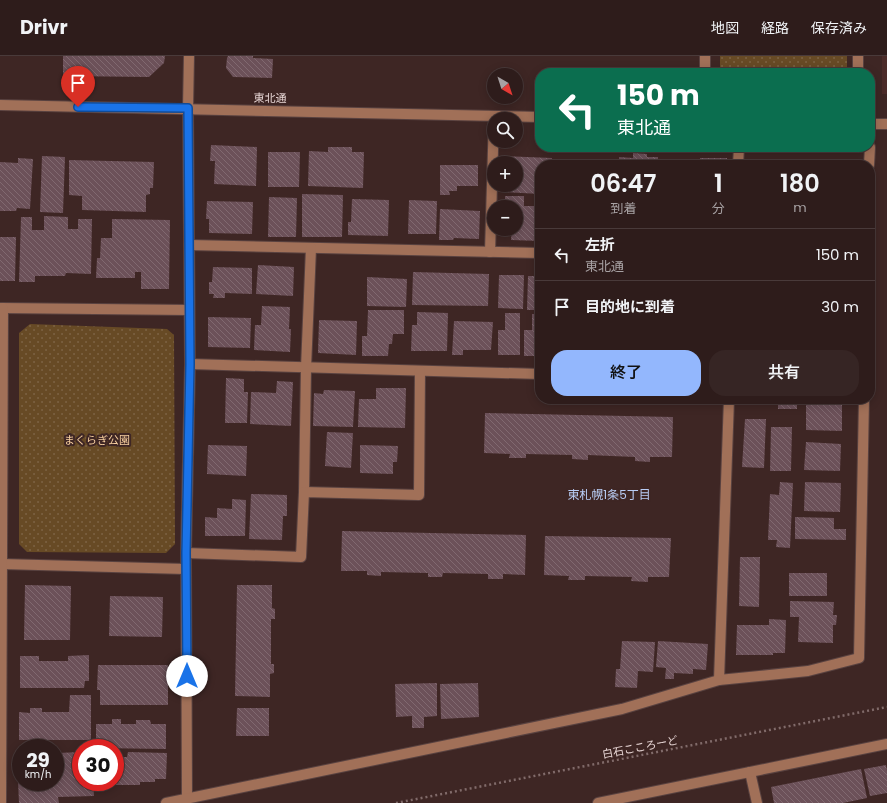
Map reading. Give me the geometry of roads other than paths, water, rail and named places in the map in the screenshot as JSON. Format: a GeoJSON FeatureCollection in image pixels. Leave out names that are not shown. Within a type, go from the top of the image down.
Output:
{"type":"FeatureCollection","features":[{"type":"Feature","properties":{"kind":"street"},"geometry":{"type":"LineString","coordinates":[[187,799],[186,553],[190,364],[189,56]]}},
{"type":"Feature","properties":{"kind":"street"},"geometry":{"type":"LineString","coordinates":[[705,56],[705,68]]}},
{"type":"Feature","properties":{"kind":"street"},"geometry":{"type":"LineString","coordinates":[[858,56],[858,68]]}},
{"type":"Feature","properties":{"kind":"street","name":"東北通"},"geometry":{"type":"LineString","coordinates":[[0,105],[487,116]]}},
{"type":"Feature","properties":{"kind":"street","name":"東北通"},"geometry":{"type":"LineString","coordinates":[[523,117],[535,117]]}},
{"type":"Feature","properties":{"kind":"street"},"geometry":{"type":"LineString","coordinates":[[875,124],[887,124]]}},
{"type":"Feature","properties":{"kind":"street"},"geometry":{"type":"LineString","coordinates":[[490,252],[493,148]]}},
{"type":"Feature","properties":{"kind":"street"},"geometry":{"type":"LineString","coordinates":[[189,245],[535,253]]}},
{"type":"Feature","properties":{"kind":"street"},"geometry":{"type":"LineString","coordinates":[[186,553],[301,557],[311,248]]}},
{"type":"Feature","properties":{"kind":"street"},"geometry":{"type":"LineString","coordinates":[[1,803],[2,308],[189,310]]}},
{"type":"Feature","properties":{"kind":"street"},"geometry":{"type":"LineString","coordinates":[[190,364],[535,374]]}},
{"type":"Feature","properties":{"kind":"street"},"geometry":{"type":"LineString","coordinates":[[304,492],[419,495],[420,371]]}},
{"type":"Feature","properties":{"kind":"street"},"geometry":{"type":"LineString","coordinates":[[719,680],[729,404]]}},
{"type":"Feature","properties":{"kind":"street"},"geometry":{"type":"LineString","coordinates":[[166,803],[622,709],[719,680],[808,671],[859,658],[864,404]]}},
{"type":"Feature","properties":{"kind":"street"},"geometry":{"type":"LineString","coordinates":[[2,564],[186,569]]}},
{"type":"Feature","properties":{"kind":"street"},"geometry":{"type":"LineString","coordinates":[[598,803],[887,744]]}},
{"type":"Feature","properties":{"kind":"street"},"geometry":{"type":"LineString","coordinates":[[750,772],[757,803]]}},
{"type":"Feature","properties":{"kind":"district","name":"東札幌1条5丁目"},"geometry":{"type":"Point","coordinates":[609,494]}},
{"type":"Feature","properties":{"kind":"park label","name":"まくらぎ公園"},"geometry":{"type":"Point","coordinates":[97,440]}}]}
